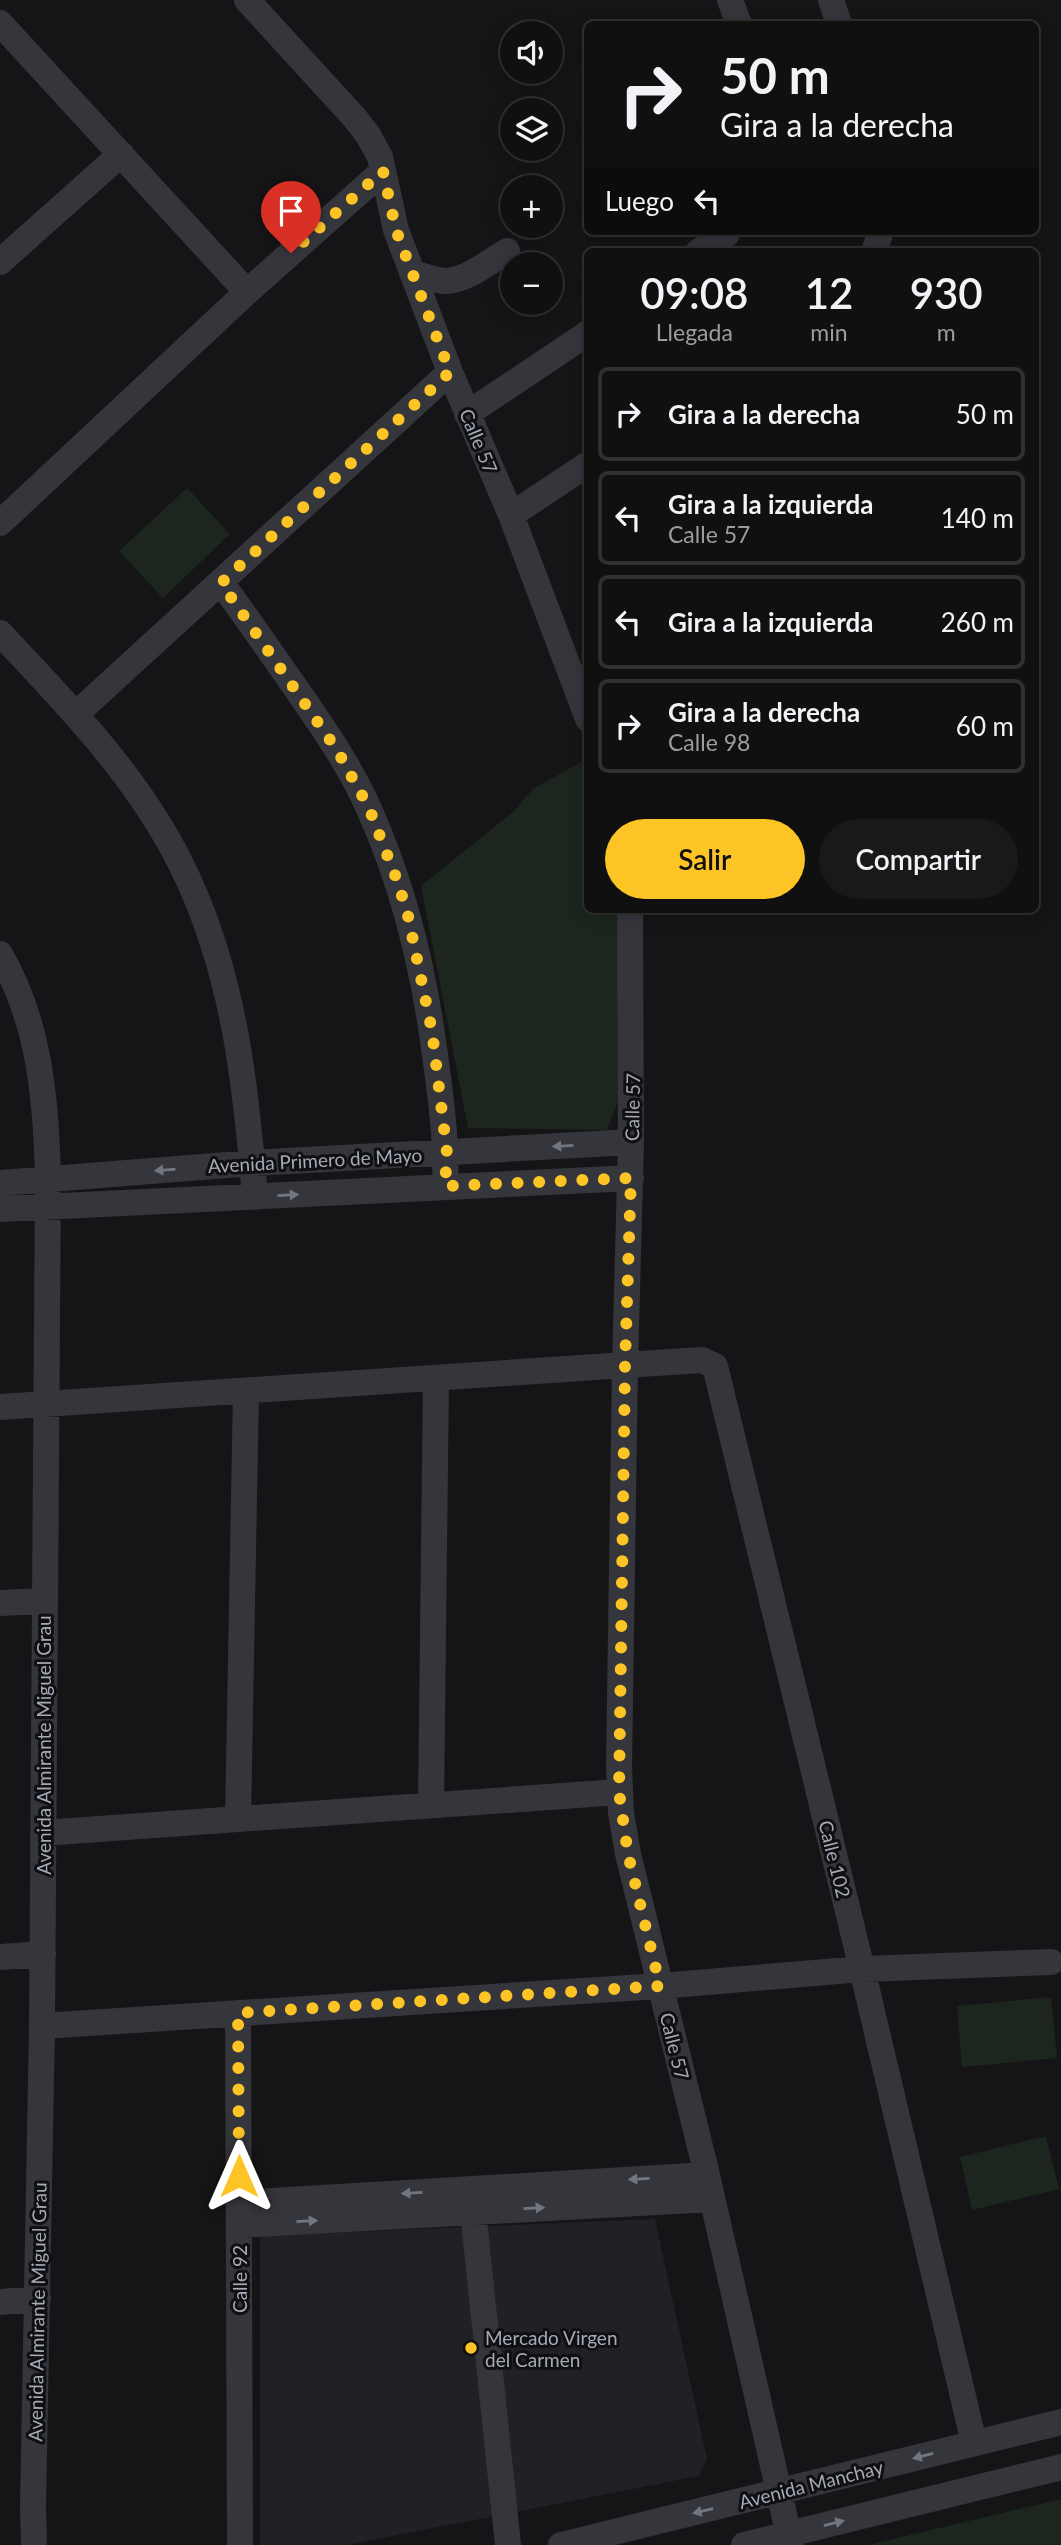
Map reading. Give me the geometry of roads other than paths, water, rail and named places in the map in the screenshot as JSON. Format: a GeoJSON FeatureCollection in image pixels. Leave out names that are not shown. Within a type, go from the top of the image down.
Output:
{"type":"FeatureCollection","features":[{"type":"Feature","properties":{"kind":"street"},"geometry":{"type":"LineString","coordinates":[[730,0],[738,21]]}},
{"type":"Feature","properties":{"kind":"street"},"geometry":{"type":"LineString","coordinates":[[831,0],[838,21]]}},
{"type":"Feature","properties":{"kind":"street","name":"Calle 57"},"geometry":{"type":"LineString","coordinates":[[253,2],[368,135],[380,157],[390,210],[412,273],[467,414],[511,515],[584,708]]}},
{"type":"Feature","properties":{"kind":"street"},"geometry":{"type":"LineString","coordinates":[[0,23],[247,292]]}},
{"type":"Feature","properties":{"kind":"street"},"geometry":{"type":"LineString","coordinates":[[0,262],[121,154]]}},
{"type":"Feature","properties":{"kind":"street"},"geometry":{"type":"LineString","coordinates":[[0,523],[247,292],[383,171]]}},
{"type":"Feature","properties":{"kind":"street"},"geometry":{"type":"LineString","coordinates":[[704,248],[725,235]]}},
{"type":"Feature","properties":{"kind":"street"},"geometry":{"type":"LineString","coordinates":[[412,273],[444,281],[453,279],[466,275],[507,251]]}},
{"type":"Feature","properties":{"kind":"street"},"geometry":{"type":"LineString","coordinates":[[467,414],[584,336]]}},
{"type":"Feature","properties":{"kind":"street"},"geometry":{"type":"LineString","coordinates":[[76,713],[450,372]]}},
{"type":"Feature","properties":{"kind":"street"},"geometry":{"type":"LineString","coordinates":[[511,515],[584,467]]}},
{"type":"Feature","properties":{"kind":"street"},"geometry":{"type":"LineString","coordinates":[[221,583],[337,750],[369,808],[383,841],[407,911],[425,990],[447,1153],[445,1186]]}},
{"type":"Feature","properties":{"kind":"street"},"geometry":{"type":"LineString","coordinates":[[0,633],[76,713],[113,758],[143,801],[189,880],[225,983],[242,1063],[255,1197]]}},
{"type":"Feature","properties":{"kind":"street","name":"Calle 57"},"geometry":{"type":"LineString","coordinates":[[630,913],[631,1178],[625,1365],[619,1792],[628,1854],[709,2187],[790,2540]]}},
{"type":"Feature","properties":{"kind":"street","name":"Avenida Almirante Miguel Grau"},"geometry":{"type":"LineString","coordinates":[[0,954],[17,986],[36,1042],[44,1092],[49,1206],[43,1954],[34,2545]]}},
{"type":"Feature","properties":{"kind":"street","name":"Avenida Primero de Mayo"},"geometry":{"type":"LineString","coordinates":[[0,1183],[252,1163],[631,1142]]}},
{"type":"Feature","properties":{"kind":"street","name":"Avenida Primero de Mayo"},"geometry":{"type":"LineString","coordinates":[[0,1209],[631,1178]]}},
{"type":"Feature","properties":{"kind":"street","name":"Calle 102"},"geometry":{"type":"LineString","coordinates":[[0,1407],[702,1360],[712,1363],[717,1370],[974,2443]]}},
{"type":"Feature","properties":{"kind":"street"},"geometry":{"type":"LineString","coordinates":[[431,1805],[436,1378]]}},
{"type":"Feature","properties":{"kind":"street"},"geometry":{"type":"LineString","coordinates":[[238,1819],[246,1391]]}},
{"type":"Feature","properties":{"kind":"street"},"geometry":{"type":"LineString","coordinates":[[0,1602],[44,1601]]}},
{"type":"Feature","properties":{"kind":"street"},"geometry":{"type":"LineString","coordinates":[[43,1833],[619,1792]]}},
{"type":"Feature","properties":{"kind":"street"},"geometry":{"type":"LineString","coordinates":[[0,1957],[43,1954]]}},
{"type":"Feature","properties":{"kind":"street"},"geometry":{"type":"LineString","coordinates":[[42,2026],[660,1986],[862,1969],[1051,1962]]}},
{"type":"Feature","properties":{"kind":"street","name":"Calle 92"},"geometry":{"type":"LineString","coordinates":[[238,2013],[240,2545]]}},
{"type":"Feature","properties":{"kind":"street"},"geometry":{"type":"LineString","coordinates":[[239,2214],[473,2211],[709,2187]]}},
{"type":"Feature","properties":{"kind":"street"},"geometry":{"type":"LineString","coordinates":[[239,2214],[709,2187]]}},
{"type":"Feature","properties":{"kind":"street"},"geometry":{"type":"LineString","coordinates":[[473,2211],[508,2545]]}},
{"type":"Feature","properties":{"kind":"street"},"geometry":{"type":"LineString","coordinates":[[0,2302],[38,2299]]}},
{"type":"Feature","properties":{"kind":"street","name":"Avenida Manchay"},"geometry":{"type":"LineString","coordinates":[[561,2545],[1061,2422]]}},
{"type":"Feature","properties":{"kind":"street"},"geometry":{"type":"LineString","coordinates":[[744,2545],[790,2540],[1061,2468]]}},
{"type":"Feature","properties":{"kind":"place","name":"Mercado Virgen del Carmen"},"geometry":{"type":"Point","coordinates":[471,2348]}}]}
